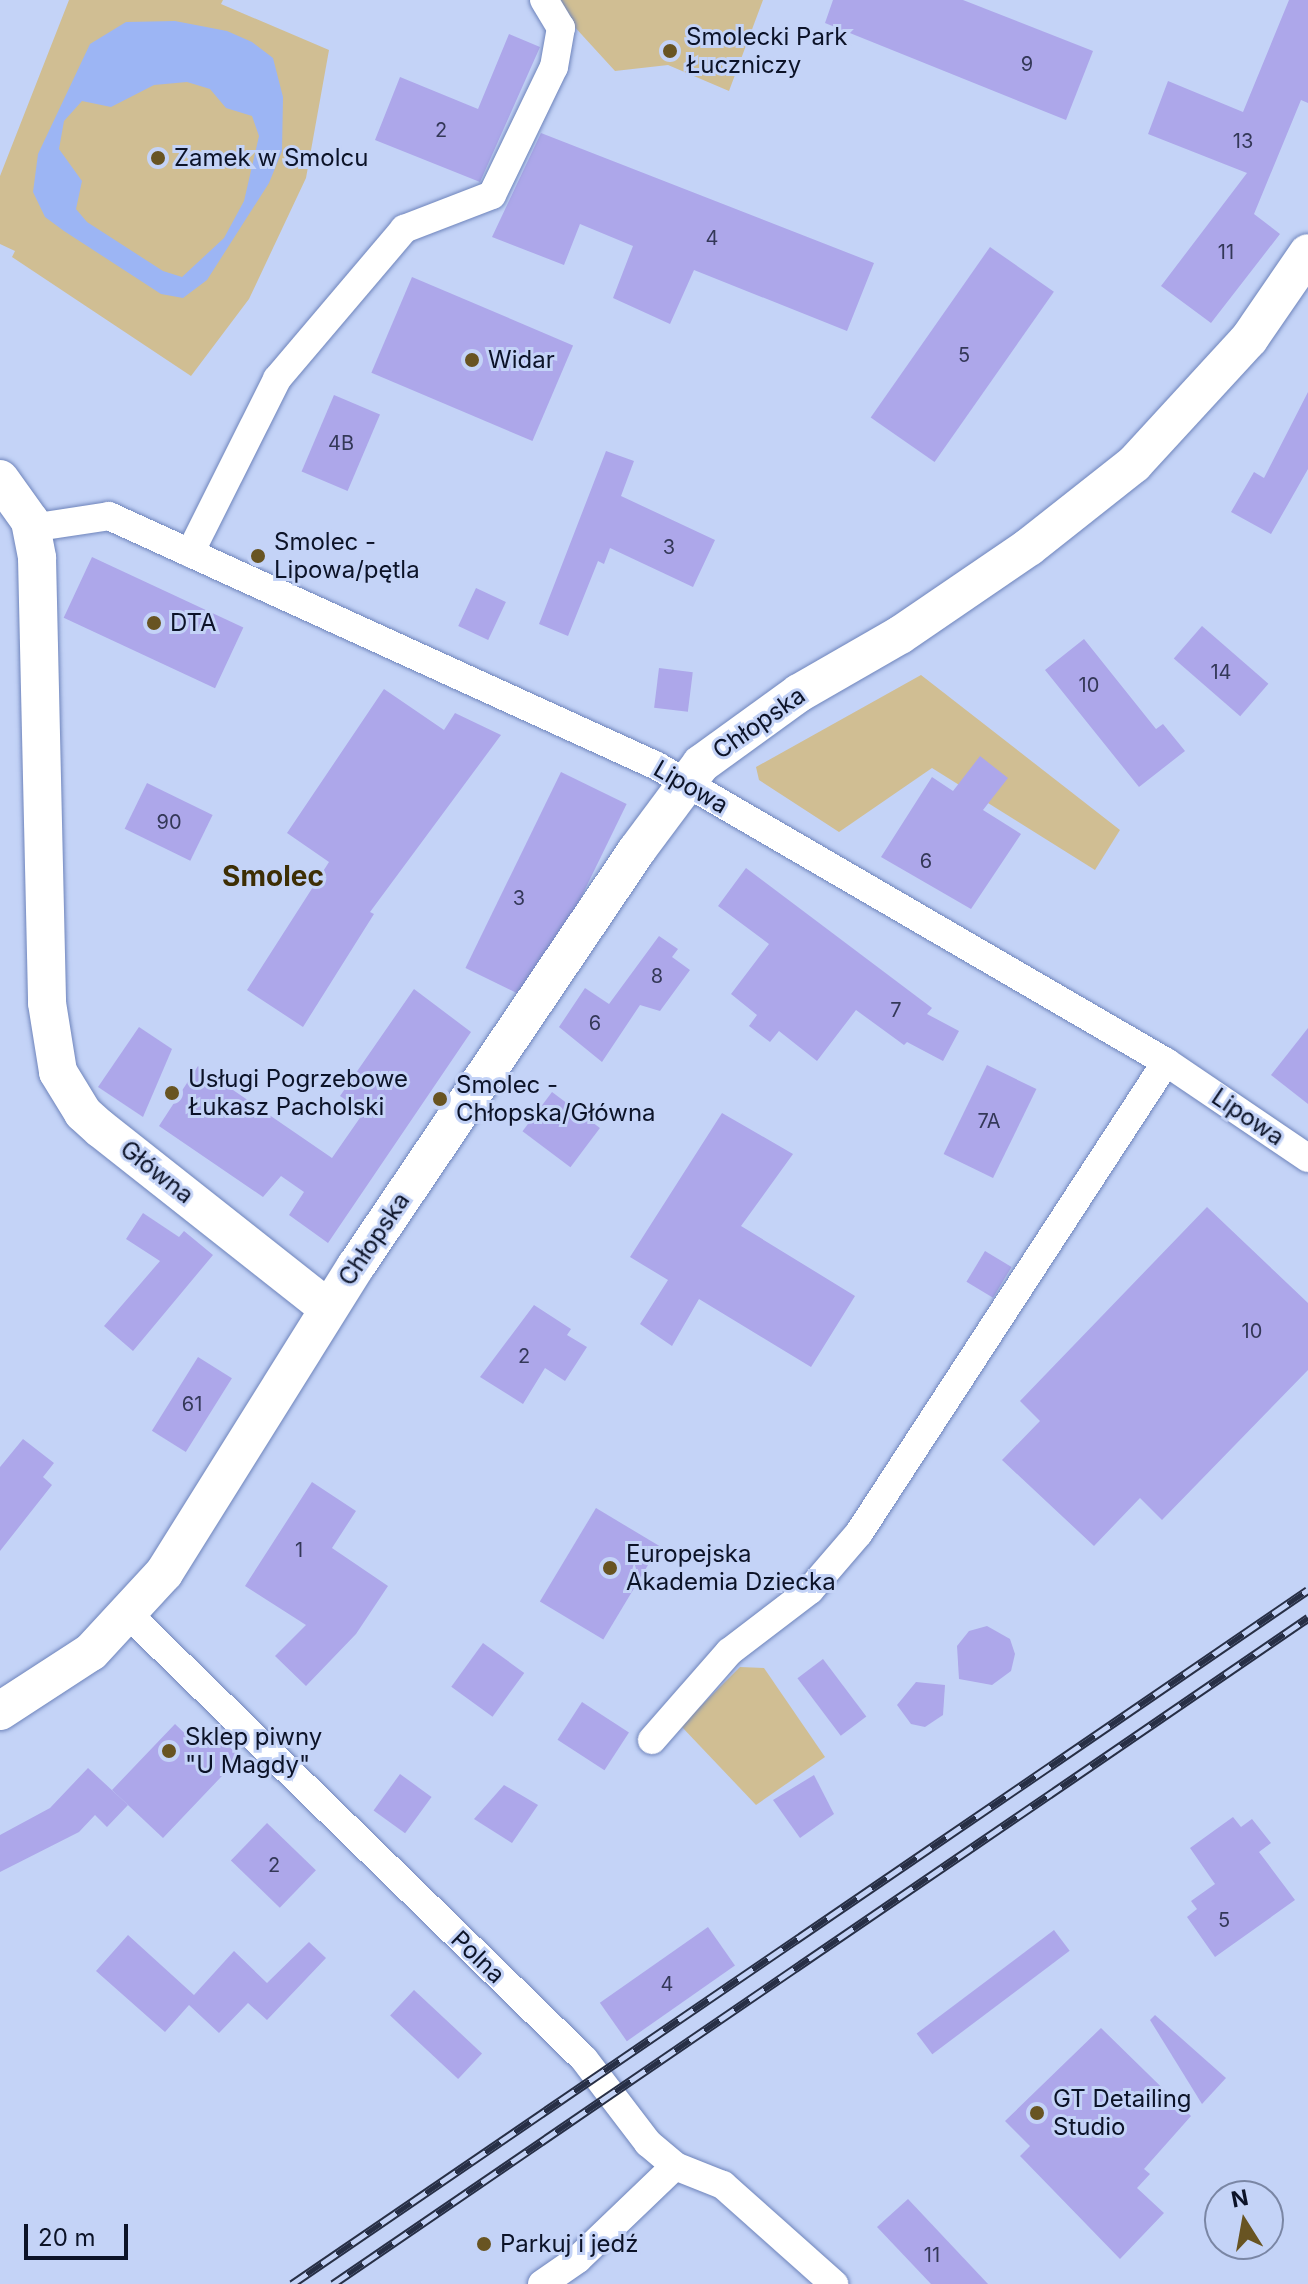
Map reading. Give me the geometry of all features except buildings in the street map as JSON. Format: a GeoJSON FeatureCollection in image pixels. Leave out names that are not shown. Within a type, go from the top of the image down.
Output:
{"type":"FeatureCollection","features":[{"type":"Feature","properties":{"kind":"street"},"geometry":{"type":"LineString","coordinates":[[190,553],[277,379],[404,229],[492,195],[554,67],[561,28],[544,0]]}},
{"type":"Feature","properties":{"kind":"street","name":"Chłopska"},"geometry":{"type":"LineString","coordinates":[[328,1308],[685,783],[722,745],[959,595],[1134,464],[1249,339],[1308,253]]}},
{"type":"Feature","properties":{"kind":"street","name":"Główna"},"geometry":{"type":"LineString","coordinates":[[0,479],[21,504],[31,528],[39,626],[47,1003],[58,1072],[83,1113],[101,1129],[328,1308]]}},
{"type":"Feature","properties":{"kind":"street","name":"Lipowa"},"geometry":{"type":"LineString","coordinates":[[31,528],[109,516],[685,783],[1166,1062],[1308,1158]]}},
{"type":"Feature","properties":{"kind":"street"},"geometry":{"type":"LineString","coordinates":[[652,1740],[729,1652],[810,1590],[859,1533],[1166,1062]]}},
{"type":"Feature","properties":{"kind":"street"},"geometry":{"type":"LineString","coordinates":[[0,1711],[91,1652],[130,1616],[164,1573],[328,1308]]}},
{"type":"Feature","properties":{"kind":"street","name":"Polna"},"geometry":{"type":"LineString","coordinates":[[130,1616],[584,2059],[621,2112],[675,2166],[723,2185],[834,2284]]}},
{"type":"Feature","properties":{"kind":"street"},"geometry":{"type":"LineString","coordinates":[[542,2284],[578,2259],[675,2166]]}},
{"type":"Feature","properties":{"kind":"shaded area"},"geometry":{"type":"Polygon","coordinates":[[[69,0],[223,0],[221,4],[329,50],[306,178],[249,299],[191,376],[12,257],[15,251],[0,244],[0,176],[69,0]]]}},
{"type":"Feature","properties":{"kind":"shaded area","name":"Smolecki Park Łuczniczy"},"geometry":{"type":"Polygon","coordinates":[[[550,0],[763,0],[729,91],[668,65],[615,71],[550,0]]]}},
{"type":"Feature","properties":{"kind":"shaded area"},"geometry":{"type":"Polygon","coordinates":[[[921,675],[1120,830],[1095,870],[932,768],[839,832],[759,780],[756,767],[921,675]]]}},
{"type":"Feature","properties":{"kind":"shaded area"},"geometry":{"type":"Polygon","coordinates":[[[740,1667],[764,1668],[825,1757],[756,1805],[681,1726],[740,1667]]]}},
{"type":"Feature","properties":{"kind":"water"},"geometry":{"type":"Polygon","coordinates":[[[175,21],[227,31],[252,42],[273,58],[283,97],[282,151],[269,183],[207,280],[183,298],[161,294],[64,231],[45,217],[33,192],[38,154],[90,44],[126,22],[175,21]],[[187,82],[154,85],[111,107],[82,101],[64,121],[59,149],[82,181],[76,209],[87,222],[163,271],[182,277],[224,238],[244,201],[259,136],[252,116],[226,108],[210,89],[187,82]]]}},
{"type":"Feature","properties":{"kind":"railway"},"geometry":{"type":"LineString","coordinates":[[292,2284],[1308,1590]]}},
{"type":"Feature","properties":{"kind":"railway"},"geometry":{"type":"LineString","coordinates":[[333,2284],[1308,1618]]}},
{"type":"Feature","properties":{"kind":"place","name":"Smolecki Park Łuczniczy"},"geometry":{"type":"Point","coordinates":[670,51]}},
{"type":"Feature","properties":{"kind":"place","name":"Zamek w Smolcu"},"geometry":{"type":"Point","coordinates":[158,158]}},
{"type":"Feature","properties":{"kind":"place","name":"Widar"},"geometry":{"type":"Point","coordinates":[472,360]}},
{"type":"Feature","properties":{"kind":"place","name":"Smolec - Lipowa/pętla"},"geometry":{"type":"Point","coordinates":[258,556]}},
{"type":"Feature","properties":{"kind":"place","name":"DTA"},"geometry":{"type":"Point","coordinates":[154,623]}},
{"type":"Feature","properties":{"kind":"place","name":"Usługi Pogrzebowe Łukasz Pacholski"},"geometry":{"type":"Point","coordinates":[172,1093]}},
{"type":"Feature","properties":{"kind":"place","name":"Smolec - Chłopska/Główna"},"geometry":{"type":"Point","coordinates":[440,1099]}},
{"type":"Feature","properties":{"kind":"place","name":"Europejska Akademia Dziecka"},"geometry":{"type":"Point","coordinates":[610,1568]}},
{"type":"Feature","properties":{"kind":"place","name":"Sklep piwny \"U Magdy\""},"geometry":{"type":"Point","coordinates":[169,1751]}},
{"type":"Feature","properties":{"kind":"place","name":"GT Detailing Studio"},"geometry":{"type":"Point","coordinates":[1037,2113]}},
{"type":"Feature","properties":{"kind":"place","name":"Parkuj i jedź"},"geometry":{"type":"Point","coordinates":[484,2244]}},
{"type":"Feature","properties":{"kind":"district","name":"Smolec"},"geometry":{"type":"Point","coordinates":[273,876]}}]}
